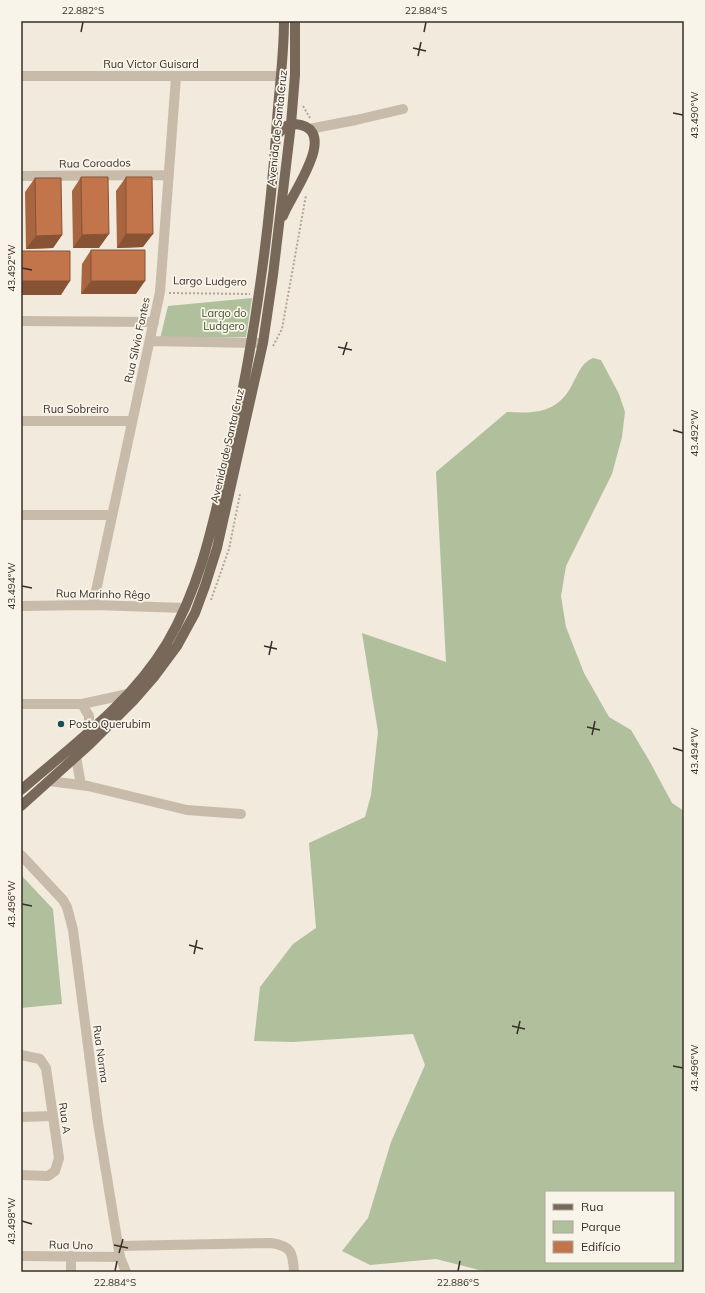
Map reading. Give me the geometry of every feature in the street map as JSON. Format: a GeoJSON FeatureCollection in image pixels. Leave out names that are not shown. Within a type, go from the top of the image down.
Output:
{"type":"FeatureCollection","features":[{"type":"Feature","properties":{"kind":"main road","name":"Avenida de Santa Cruz"},"geometry":{"type":"LineString","coordinates":[[21,790],[89,732],[128,694],[146,673],[166,643],[195,586],[207,547],[258,343],[260,294],[274,177],[284,21]]}},
{"type":"Feature","properties":{"kind":"main road","name":"Avenida de Santa Cruz"},"geometry":{"type":"LineString","coordinates":[[21,806],[76,757],[134,700],[154,677],[177,646],[195,613],[205,586],[217,548],[279,229],[295,76],[295,21]]}},
{"type":"Feature","properties":{"kind":"main road"},"geometry":{"type":"LineString","coordinates":[[276,136],[282,129],[291,124],[301,124],[309,129],[314,135],[315,144],[313,157],[308,170],[284,212],[279,229]]}},
{"type":"Feature","properties":{"kind":"street","name":"Rua Victor Guisard"},"geometry":{"type":"LineString","coordinates":[[21,76],[281,76]]}},
{"type":"Feature","properties":{"kind":"street","name":"Rua Sílvio Fontes"},"geometry":{"type":"LineString","coordinates":[[93,605],[111,515],[160,292],[176,77]]}},
{"type":"Feature","properties":{"kind":"street"},"geometry":{"type":"LineString","coordinates":[[309,129],[403,109]]}},
{"type":"Feature","properties":{"kind":"street","name":"Rua Coroados"},"geometry":{"type":"LineString","coordinates":[[21,176],[169,174]]}},
{"type":"Feature","properties":{"kind":"street"},"geometry":{"type":"LineString","coordinates":[[21,321],[154,322]]}},
{"type":"Feature","properties":{"kind":"street"},"geometry":{"type":"LineString","coordinates":[[150,341],[258,343]]}},
{"type":"Feature","properties":{"kind":"street","name":"Rua Sobreiro"},"geometry":{"type":"LineString","coordinates":[[21,421],[132,421]]}},
{"type":"Feature","properties":{"kind":"street"},"geometry":{"type":"LineString","coordinates":[[21,515],[111,515]]}},
{"type":"Feature","properties":{"kind":"street","name":"Rua Marinho Rêgo"},"geometry":{"type":"LineString","coordinates":[[21,606],[93,605],[185,608]]}},
{"type":"Feature","properties":{"kind":"street"},"geometry":{"type":"LineString","coordinates":[[21,704],[82,704],[128,694]]}},
{"type":"Feature","properties":{"kind":"street"},"geometry":{"type":"LineString","coordinates":[[82,704],[89,716],[89,732]]}},
{"type":"Feature","properties":{"kind":"street"},"geometry":{"type":"LineString","coordinates":[[76,757],[81,785]]}},
{"type":"Feature","properties":{"kind":"street"},"geometry":{"type":"LineString","coordinates":[[49,781],[81,785],[187,810],[241,814]]}},
{"type":"Feature","properties":{"kind":"street","name":"Rua Norma"},"geometry":{"type":"LineString","coordinates":[[21,855],[63,900],[73,930],[98,1123],[120,1257],[126,1272]]}},
{"type":"Feature","properties":{"kind":"street","name":"Rua A"},"geometry":{"type":"LineString","coordinates":[[21,1055],[37,1058],[44,1062],[49,1080],[59,1158],[56,1171],[48,1176],[23,1175]]}},
{"type":"Feature","properties":{"kind":"street"},"geometry":{"type":"LineString","coordinates":[[21,1117],[53,1116]]}},
{"type":"Feature","properties":{"kind":"street"},"geometry":{"type":"LineString","coordinates":[[119,1246],[271,1243],[282,1245],[290,1250],[293,1256],[294,1272]]}},
{"type":"Feature","properties":{"kind":"street","name":"Rua Uno"},"geometry":{"type":"LineString","coordinates":[[21,1256],[120,1257]]}},
{"type":"Feature","properties":{"kind":"street"},"geometry":{"type":"LineString","coordinates":[[71,1256],[71,1272]]}},
{"type":"Feature","properties":{"kind":"path","name":"Largo Ludgero"},"geometry":{"type":"LineString","coordinates":[[160,292],[260,294]]}},
{"type":"Feature","properties":{"kind":"green space","name":"Largo do Ludgero"},"geometry":{"type":"Polygon","coordinates":[[[252,298],[246,337],[160,339],[168,306],[252,298]]]}},
{"type":"Feature","properties":{"kind":"green space"},"geometry":{"type":"Polygon","coordinates":[[[593,358],[601,360],[619,394],[625,412],[622,437],[612,474],[566,566],[561,596],[566,627],[584,673],[609,717],[631,730],[672,803],[684,811],[684,1272],[487,1272],[436,1259],[370,1265],[342,1251],[368,1218],[391,1142],[425,1065],[413,1034],[293,1042],[254,1041],[260,987],[293,944],[316,928],[309,843],[365,817],[371,795],[378,732],[362,633],[446,662],[436,472],[507,412],[518,413],[538,411],[555,405],[568,391],[586,362],[593,358]]]}},
{"type":"Feature","properties":{"kind":"green space"},"geometry":{"type":"Polygon","coordinates":[[[21,875],[53,909],[62,1004],[21,1008],[21,875]]]}},
{"type":"Feature","properties":{"kind":"building"},"geometry":{"type":"Polygon","coordinates":[[[81,177],[108,177],[109,234],[82,235],[81,177]]]}},
{"type":"Feature","properties":{"kind":"building"},"geometry":{"type":"Polygon","coordinates":[[[126,177],[152,177],[153,234],[126,234],[126,177]]]}},
{"type":"Feature","properties":{"kind":"building"},"geometry":{"type":"Polygon","coordinates":[[[35,178],[61,178],[62,235],[36,236],[35,178]]]}},
{"type":"Feature","properties":{"kind":"building"},"geometry":{"type":"Polygon","coordinates":[[[91,250],[145,250],[145,281],[91,281],[91,250]]]}},
{"type":"Feature","properties":{"kind":"building"},"geometry":{"type":"Polygon","coordinates":[[[21,251],[70,251],[70,281],[21,281],[21,251]]]}},
{"type":"Feature","properties":{"kind":"place","name":"Posto Querubim"},"geometry":{"type":"Point","coordinates":[61,724]}}]}
